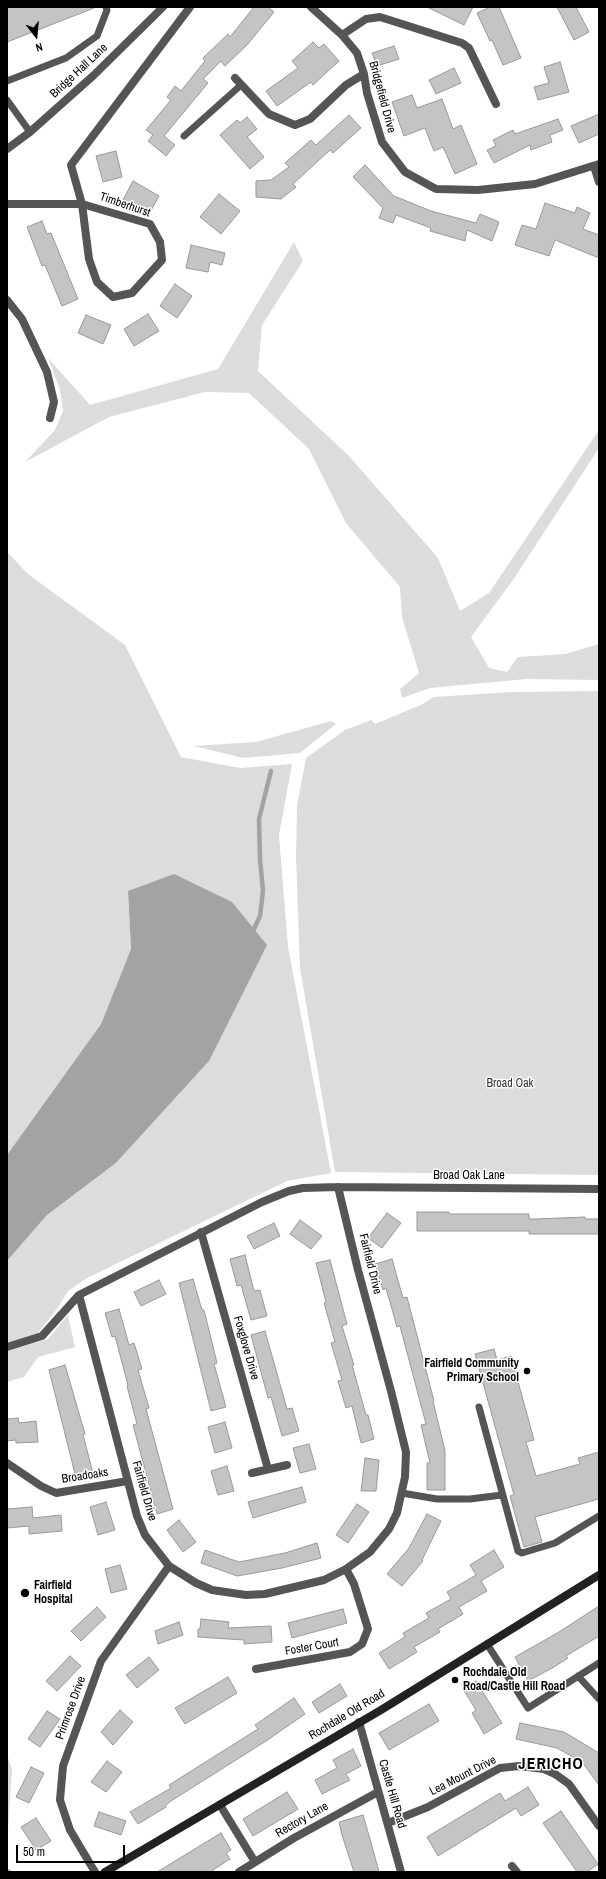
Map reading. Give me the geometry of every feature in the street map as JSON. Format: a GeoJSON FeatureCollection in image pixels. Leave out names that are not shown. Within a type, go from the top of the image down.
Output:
{"type":"FeatureCollection","features":[{"type":"Feature","properties":{"kind":"main road","name":"Rochdale Old Road"},"geometry":{"type":"LineString","coordinates":[[105,1872],[220,1806],[598,1577]]}},
{"type":"Feature","properties":{"kind":"street","name":"Bridge Hall Lane"},"geometry":{"type":"LineString","coordinates":[[7,149],[30,132],[94,75],[163,7]]}},
{"type":"Feature","properties":{"kind":"street","name":"Timberhurst"},"geometry":{"type":"LineString","coordinates":[[7,204],[82,204],[150,224],[160,242],[162,260],[132,293],[113,297],[97,282],[89,259],[82,204],[71,165],[190,7]]}},
{"type":"Feature","properties":{"kind":"street","name":"Bridgefield Drive"},"geometry":{"type":"LineString","coordinates":[[312,7],[342,35],[357,53],[382,142],[405,172],[436,189],[478,190],[534,184],[596,165]]}},
{"type":"Feature","properties":{"kind":"street"},"geometry":{"type":"LineString","coordinates":[[342,35],[366,19],[380,17],[462,43],[469,48],[496,104]]}},
{"type":"Feature","properties":{"kind":"street"},"geometry":{"type":"LineString","coordinates":[[235,78],[269,114],[295,125],[310,119],[346,85],[364,74]]}},
{"type":"Feature","properties":{"kind":"street"},"geometry":{"type":"LineString","coordinates":[[596,165],[599,182]]}},
{"type":"Feature","properties":{"kind":"street"},"geometry":{"type":"LineString","coordinates":[[7,300],[22,319],[47,372],[54,402],[50,418]]}},
{"type":"Feature","properties":{"kind":"street"},"geometry":{"type":"LineString","coordinates":[[7,1347],[42,1336],[79,1294],[201,1232],[288,1191],[303,1188],[338,1187]]}},
{"type":"Feature","properties":{"kind":"street","name":"Broad Oak Lane"},"geometry":{"type":"LineString","coordinates":[[338,1187],[599,1189]]}},
{"type":"Feature","properties":{"kind":"street","name":"Fairfield Drive"},"geometry":{"type":"LineString","coordinates":[[79,1294],[137,1516],[145,1535],[169,1566],[196,1583],[212,1590],[246,1595],[265,1594],[324,1580],[346,1570],[370,1552],[389,1529],[397,1513],[406,1476],[406,1452],[358,1270],[338,1187]]}},
{"type":"Feature","properties":{"kind":"street","name":"Foxglove Drive"},"geometry":{"type":"LineString","coordinates":[[201,1232],[268,1469]]}},
{"type":"Feature","properties":{"kind":"street","name":"Broadoaks"},"geometry":{"type":"LineString","coordinates":[[7,1463],[41,1486],[56,1493],[128,1481]]}},
{"type":"Feature","properties":{"kind":"street"},"geometry":{"type":"LineString","coordinates":[[252,1473],[287,1465]]}},
{"type":"Feature","properties":{"kind":"street","name":"Primrose Drive"},"geometry":{"type":"LineString","coordinates":[[96,1872],[70,1830],[60,1800],[63,1766],[101,1661],[169,1566]]}},
{"type":"Feature","properties":{"kind":"street","name":"Foster Court"},"geometry":{"type":"LineString","coordinates":[[256,1669],[350,1652],[362,1644],[368,1629],[354,1584],[346,1570]]}},
{"type":"Feature","properties":{"kind":"street","name":"Castle Hill Road"},"geometry":{"type":"LineString","coordinates":[[359,1722],[401,1872]]}},
{"type":"Feature","properties":{"kind":"street","name":"Lea Mount Drive"},"geometry":{"type":"LineString","coordinates":[[388,1823],[428,1807],[500,1768],[519,1766],[544,1769],[564,1780],[569,1784],[599,1826]]}},
{"type":"Feature","properties":{"kind":"street","name":"Rectory Lane"},"geometry":{"type":"LineString","coordinates":[[239,1872],[294,1838],[378,1792]]}},
{"type":"Feature","properties":{"kind":"street"},"geometry":{"type":"LineString","coordinates":[[220,1806],[255,1862]]}},
{"type":"Feature","properties":{"kind":"lane"},"geometry":{"type":"LineString","coordinates":[[7,81],[66,58],[98,36],[107,10],[106,7]]}},
{"type":"Feature","properties":{"kind":"lane"},"geometry":{"type":"LineString","coordinates":[[184,136],[241,85]]}},
{"type":"Feature","properties":{"kind":"lane"},"geometry":{"type":"LineString","coordinates":[[7,100],[30,132]]}},
{"type":"Feature","properties":{"kind":"lane"},"geometry":{"type":"LineString","coordinates":[[479,1407],[518,1551],[522,1553],[555,1543],[599,1516]]}},
{"type":"Feature","properties":{"kind":"lane"},"geometry":{"type":"LineString","coordinates":[[402,1493],[437,1499],[470,1499],[502,1495]]}},
{"type":"Feature","properties":{"kind":"lane"},"geometry":{"type":"LineString","coordinates":[[487,1644],[528,1708],[599,1663]]}},
{"type":"Feature","properties":{"kind":"lane"},"geometry":{"type":"LineString","coordinates":[[578,1676],[599,1699]]}},
{"type":"Feature","properties":{"kind":"green space"},"geometry":{"type":"Polygon","coordinates":[[[294,242],[303,261],[262,325],[258,371],[348,455],[438,558],[460,611],[489,593],[599,430],[599,448],[513,580],[471,637],[489,668],[507,672],[518,657],[565,654],[599,644],[599,680],[526,679],[430,688],[402,698],[400,689],[419,673],[402,617],[400,587],[346,523],[309,449],[249,393],[205,392],[109,417],[25,462],[55,430],[63,411],[60,390],[48,358],[90,405],[218,369],[294,242]]]}},
{"type":"Feature","properties":{"kind":"green space"},"geometry":{"type":"Polygon","coordinates":[[[7,552],[28,574],[125,645],[181,757],[240,768],[292,764],[279,835],[288,947],[331,1173],[287,1181],[87,1278],[68,1291],[57,1309],[38,1333],[7,1343],[7,1261],[47,1215],[116,1163],[209,1061],[128,891],[131,949],[101,1024],[7,1155],[7,552]]]}},
{"type":"Feature","properties":{"kind":"green space","name":"Broad Oak"},"geometry":{"type":"Polygon","coordinates":[[[599,691],[599,1175],[335,1172],[300,968],[296,857],[297,806],[306,758],[345,730],[371,720],[375,724],[423,704],[434,697],[511,692],[599,691]]]}},
{"type":"Feature","properties":{"kind":"green space"},"geometry":{"type":"Polygon","coordinates":[[[331,721],[336,724],[300,753],[243,758],[194,746],[256,742],[331,721]]]}},
{"type":"Feature","properties":{"kind":"green space"},"geometry":{"type":"Polygon","coordinates":[[[68,1315],[75,1347],[38,1357],[24,1377],[7,1382],[7,1351],[48,1339],[68,1315]]]}},
{"type":"Feature","properties":{"kind":"green space"},"geometry":{"type":"Polygon","coordinates":[[[7,1755],[12,1769],[7,1846],[7,1755]]]}},
{"type":"Feature","properties":{"kind":"shaded area"},"geometry":{"type":"Polygon","coordinates":[[[174,874],[232,902],[267,945],[209,1061],[116,1163],[47,1215],[7,1261],[7,1155],[101,1024],[131,949],[128,891],[174,874]]]}},
{"type":"Feature","properties":{"kind":"building"},"geometry":{"type":"Polygon","coordinates":[[[7,7],[94,7],[94,8],[7,42],[7,7]]]}},
{"type":"Feature","properties":{"kind":"building"},"geometry":{"type":"Polygon","coordinates":[[[254,7],[268,7],[274,12],[247,45],[225,66],[221,61],[203,79],[208,83],[164,136],[175,145],[166,156],[148,141],[153,135],[146,130],[171,100],[167,97],[175,86],[181,91],[205,61],[203,58],[228,34],[230,37],[254,7]]]}},
{"type":"Feature","properties":{"kind":"building"},"geometry":{"type":"Polygon","coordinates":[[[427,7],[473,7],[464,25],[427,7]]]}},
{"type":"Feature","properties":{"kind":"building"},"geometry":{"type":"Polygon","coordinates":[[[490,7],[499,7],[521,58],[503,65],[492,40],[490,41],[477,13],[490,7]]]}},
{"type":"Feature","properties":{"kind":"building"},"geometry":{"type":"Polygon","coordinates":[[[557,7],[576,7],[589,32],[574,40],[557,7]]]}},
{"type":"Feature","properties":{"kind":"building"},"geometry":{"type":"Polygon","coordinates":[[[313,42],[319,48],[324,44],[339,61],[313,85],[311,82],[277,106],[266,91],[298,68],[292,61],[313,42]]]}},
{"type":"Feature","properties":{"kind":"building"},"geometry":{"type":"Polygon","coordinates":[[[394,46],[399,59],[377,66],[372,53],[394,46]]]}},
{"type":"Feature","properties":{"kind":"building"},"geometry":{"type":"Polygon","coordinates":[[[560,62],[569,92],[538,100],[534,87],[549,83],[544,67],[560,62]]]}},
{"type":"Feature","properties":{"kind":"building"},"geometry":{"type":"Polygon","coordinates":[[[454,68],[461,83],[436,94],[429,80],[454,68]]]}},
{"type":"Feature","properties":{"kind":"building"},"geometry":{"type":"Polygon","coordinates":[[[412,95],[417,108],[442,99],[453,129],[461,125],[477,164],[455,174],[443,147],[434,151],[425,128],[404,136],[392,102],[412,95]]]}},
{"type":"Feature","properties":{"kind":"building"},"geometry":{"type":"Polygon","coordinates":[[[599,114],[599,134],[579,143],[571,126],[599,114]]]}},
{"type":"Feature","properties":{"kind":"building"},"geometry":{"type":"Polygon","coordinates":[[[349,115],[361,128],[333,153],[330,150],[293,184],[296,187],[281,199],[256,197],[256,181],[271,180],[289,167],[285,163],[311,140],[316,145],[349,115]]]}},
{"type":"Feature","properties":{"kind":"building"},"geometry":{"type":"Polygon","coordinates":[[[247,117],[257,129],[247,137],[264,157],[250,169],[220,135],[237,120],[240,123],[247,117]]]}},
{"type":"Feature","properties":{"kind":"building"},"geometry":{"type":"Polygon","coordinates":[[[558,119],[563,130],[550,135],[552,142],[531,150],[530,145],[494,163],[487,150],[496,146],[493,140],[513,130],[515,134],[558,119]]]}},
{"type":"Feature","properties":{"kind":"building"},"geometry":{"type":"Polygon","coordinates":[[[116,151],[122,177],[103,182],[96,156],[116,151]]]}},
{"type":"Feature","properties":{"kind":"building"},"geometry":{"type":"Polygon","coordinates":[[[365,165],[394,196],[431,211],[476,223],[480,214],[499,222],[492,241],[467,230],[465,241],[430,231],[431,228],[396,215],[393,223],[379,218],[383,208],[353,177],[365,165]]]}},
{"type":"Feature","properties":{"kind":"building"},"geometry":{"type":"Polygon","coordinates":[[[133,181],[159,196],[149,214],[123,200],[133,181]]]}},
{"type":"Feature","properties":{"kind":"building"},"geometry":{"type":"Polygon","coordinates":[[[219,194],[240,211],[221,234],[200,217],[219,194]]]}},
{"type":"Feature","properties":{"kind":"building"},"geometry":{"type":"Polygon","coordinates":[[[545,203],[575,213],[577,207],[590,213],[583,229],[599,235],[599,258],[555,240],[549,256],[515,245],[522,225],[536,229],[545,203]]]}},
{"type":"Feature","properties":{"kind":"building"},"geometry":{"type":"Polygon","coordinates":[[[42,221],[47,234],[51,233],[78,299],[62,306],[45,265],[42,266],[27,227],[42,221]]]}},
{"type":"Feature","properties":{"kind":"building"},"geometry":{"type":"Polygon","coordinates":[[[191,245],[225,253],[222,265],[210,262],[208,272],[186,268],[191,245]]]}},
{"type":"Feature","properties":{"kind":"building"},"geometry":{"type":"Polygon","coordinates":[[[175,284],[192,296],[177,318],[160,306],[175,284]]]}},
{"type":"Feature","properties":{"kind":"building"},"geometry":{"type":"Polygon","coordinates":[[[148,314],[159,331],[134,346],[124,329],[148,314]]]}},
{"type":"Feature","properties":{"kind":"building"},"geometry":{"type":"Polygon","coordinates":[[[86,315],[111,325],[103,344],[78,333],[86,315]]]}},
{"type":"Feature","properties":{"kind":"building"},"geometry":{"type":"Polygon","coordinates":[[[417,1212],[449,1212],[449,1214],[529,1214],[529,1219],[585,1217],[585,1219],[599,1219],[599,1234],[529,1234],[529,1231],[417,1231],[417,1212]]]}},
{"type":"Feature","properties":{"kind":"building"},"geometry":{"type":"Polygon","coordinates":[[[387,1213],[401,1223],[382,1248],[368,1238],[387,1213]]]}},
{"type":"Feature","properties":{"kind":"building"},"geometry":{"type":"Polygon","coordinates":[[[300,1220],[322,1236],[311,1249],[290,1234],[300,1220]]]}},
{"type":"Feature","properties":{"kind":"building"},"geometry":{"type":"Polygon","coordinates":[[[274,1223],[280,1236],[254,1249],[247,1236],[274,1223]]]}},
{"type":"Feature","properties":{"kind":"building"},"geometry":{"type":"Polygon","coordinates":[[[245,1255],[254,1291],[260,1290],[267,1316],[251,1320],[241,1285],[237,1286],[230,1259],[245,1255]]]}},
{"type":"Feature","properties":{"kind":"building"},"geometry":{"type":"Polygon","coordinates":[[[392,1259],[403,1298],[407,1297],[434,1401],[445,1451],[445,1490],[427,1490],[427,1463],[430,1463],[421,1425],[426,1424],[400,1326],[397,1327],[386,1288],[383,1290],[375,1264],[392,1259]]]}},
{"type":"Feature","properties":{"kind":"building"},"geometry":{"type":"Polygon","coordinates":[[[330,1260],[347,1324],[342,1326],[374,1439],[361,1443],[352,1406],[346,1408],[338,1381],[342,1380],[331,1343],[335,1342],[324,1303],[326,1302],[316,1263],[330,1260]]]}},
{"type":"Feature","properties":{"kind":"building"},"geometry":{"type":"Polygon","coordinates":[[[193,1279],[202,1310],[204,1310],[217,1363],[214,1364],[226,1407],[211,1411],[179,1283],[193,1279]]]}},
{"type":"Feature","properties":{"kind":"building"},"geometry":{"type":"Polygon","coordinates":[[[159,1280],[166,1294],[141,1306],[134,1292],[159,1280]]]}},
{"type":"Feature","properties":{"kind":"building"},"geometry":{"type":"Polygon","coordinates":[[[119,1309],[129,1345],[134,1343],[142,1369],[138,1370],[149,1408],[146,1409],[173,1509],[157,1514],[133,1425],[137,1424],[128,1385],[115,1336],[112,1337],[105,1313],[119,1309]]]}},
{"type":"Feature","properties":{"kind":"building"},"geometry":{"type":"Polygon","coordinates":[[[265,1331],[287,1409],[292,1408],[299,1431],[282,1436],[271,1397],[268,1398],[251,1335],[265,1331]]]}},
{"type":"Feature","properties":{"kind":"building"},"geometry":{"type":"Polygon","coordinates":[[[494,1349],[497,1360],[511,1356],[534,1440],[526,1442],[536,1476],[580,1464],[578,1458],[599,1452],[599,1499],[535,1517],[542,1542],[524,1547],[510,1496],[514,1495],[475,1354],[494,1349]]]}},
{"type":"Feature","properties":{"kind":"building"},"geometry":{"type":"Polygon","coordinates":[[[65,1365],[85,1434],[83,1435],[93,1473],[76,1478],[49,1370],[65,1365]]]}},
{"type":"Feature","properties":{"kind":"building"},"geometry":{"type":"Polygon","coordinates":[[[18,1418],[19,1423],[36,1421],[38,1442],[16,1443],[16,1440],[7,1441],[7,1419],[18,1418]]]}},
{"type":"Feature","properties":{"kind":"building"},"geometry":{"type":"Polygon","coordinates":[[[225,1422],[232,1448],[215,1453],[208,1427],[225,1422]]]}},
{"type":"Feature","properties":{"kind":"building"},"geometry":{"type":"Polygon","coordinates":[[[309,1444],[316,1469],[300,1473],[293,1448],[309,1444]]]}},
{"type":"Feature","properties":{"kind":"building"},"geometry":{"type":"Polygon","coordinates":[[[365,1458],[379,1460],[376,1491],[361,1491],[365,1458]]]}},
{"type":"Feature","properties":{"kind":"building"},"geometry":{"type":"Polygon","coordinates":[[[227,1466],[234,1491],[218,1495],[211,1471],[227,1466]]]}},
{"type":"Feature","properties":{"kind":"building"},"geometry":{"type":"Polygon","coordinates":[[[302,1487],[306,1502],[253,1518],[248,1502],[302,1487]]]}},
{"type":"Feature","properties":{"kind":"building"},"geometry":{"type":"Polygon","coordinates":[[[106,1502],[115,1530],[98,1535],[90,1507],[106,1502]]]}},
{"type":"Feature","properties":{"kind":"building"},"geometry":{"type":"Polygon","coordinates":[[[357,1504],[369,1512],[348,1543],[336,1535],[357,1504]]]}},
{"type":"Feature","properties":{"kind":"building"},"geometry":{"type":"Polygon","coordinates":[[[32,1507],[33,1518],[61,1515],[62,1531],[29,1534],[29,1526],[7,1528],[7,1509],[32,1507]]]}},
{"type":"Feature","properties":{"kind":"building"},"geometry":{"type":"Polygon","coordinates":[[[427,1514],[441,1521],[422,1560],[423,1561],[402,1586],[387,1574],[409,1548],[427,1514]]]}},
{"type":"Feature","properties":{"kind":"building"},"geometry":{"type":"Polygon","coordinates":[[[179,1520],[196,1542],[183,1552],[167,1530],[179,1520]]]}},
{"type":"Feature","properties":{"kind":"building"},"geometry":{"type":"Polygon","coordinates":[[[317,1543],[321,1558],[282,1568],[237,1576],[201,1563],[205,1550],[239,1562],[285,1553],[317,1543]]]}},
{"type":"Feature","properties":{"kind":"building"},"geometry":{"type":"Polygon","coordinates":[[[494,1550],[504,1567],[481,1581],[487,1591],[459,1607],[463,1614],[438,1629],[440,1632],[414,1647],[417,1652],[389,1669],[379,1653],[405,1637],[403,1633],[429,1618],[426,1613],[451,1599],[447,1592],[476,1575],[470,1565],[494,1550]]]}},
{"type":"Feature","properties":{"kind":"building"},"geometry":{"type":"Polygon","coordinates":[[[120,1565],[127,1589],[111,1593],[105,1569],[120,1565]]]}},
{"type":"Feature","properties":{"kind":"building"},"geometry":{"type":"Polygon","coordinates":[[[599,1606],[599,1636],[566,1656],[568,1658],[554,1667],[528,1681],[515,1657],[559,1632],[599,1606]]]}},
{"type":"Feature","properties":{"kind":"building"},"geometry":{"type":"Polygon","coordinates":[[[97,1607],[106,1617],[81,1641],[71,1631],[97,1607]]]}},
{"type":"Feature","properties":{"kind":"building"},"geometry":{"type":"Polygon","coordinates":[[[343,1609],[347,1623],[292,1638],[288,1623],[343,1609]]]}},
{"type":"Feature","properties":{"kind":"building"},"geometry":{"type":"Polygon","coordinates":[[[201,1619],[229,1622],[228,1628],[271,1626],[272,1642],[244,1644],[244,1640],[198,1637],[198,1629],[200,1629],[201,1619]]]}},
{"type":"Feature","properties":{"kind":"building"},"geometry":{"type":"Polygon","coordinates":[[[179,1622],[183,1635],[158,1644],[155,1631],[179,1622]]]}},
{"type":"Feature","properties":{"kind":"building"},"geometry":{"type":"Polygon","coordinates":[[[70,1656],[81,1666],[57,1691],[46,1681],[70,1656]]]}},
{"type":"Feature","properties":{"kind":"building"},"geometry":{"type":"Polygon","coordinates":[[[149,1657],[159,1670],[137,1688],[126,1675],[149,1657]]]}},
{"type":"Feature","properties":{"kind":"building"},"geometry":{"type":"Polygon","coordinates":[[[228,1677],[237,1693],[185,1724],[175,1708],[228,1677]]]}},
{"type":"Feature","properties":{"kind":"building"},"geometry":{"type":"Polygon","coordinates":[[[476,1681],[502,1723],[484,1734],[472,1713],[476,1710],[463,1689],[476,1681]]]}},
{"type":"Feature","properties":{"kind":"building"},"geometry":{"type":"Polygon","coordinates":[[[340,1684],[347,1696],[319,1713],[312,1702],[340,1684]]]}},
{"type":"Feature","properties":{"kind":"building"},"geometry":{"type":"Polygon","coordinates":[[[294,1698],[305,1714],[266,1741],[171,1801],[165,1806],[166,1807],[138,1824],[130,1812],[171,1788],[169,1785],[258,1729],[255,1725],[294,1698]]]}},
{"type":"Feature","properties":{"kind":"building"},"geometry":{"type":"Polygon","coordinates":[[[429,1704],[439,1721],[389,1750],[379,1733],[429,1704]]]}},
{"type":"Feature","properties":{"kind":"building"},"geometry":{"type":"Polygon","coordinates":[[[120,1710],[133,1722],[113,1745],[101,1732],[120,1710]]]}},
{"type":"Feature","properties":{"kind":"building"},"geometry":{"type":"Polygon","coordinates":[[[47,1711],[60,1719],[40,1747],[28,1739],[47,1711]]]}},
{"type":"Feature","properties":{"kind":"building"},"geometry":{"type":"Polygon","coordinates":[[[520,1723],[564,1732],[599,1753],[599,1785],[582,1762],[557,1748],[516,1739],[520,1723]]]}},
{"type":"Feature","properties":{"kind":"building"},"geometry":{"type":"Polygon","coordinates":[[[353,1749],[361,1766],[346,1774],[350,1780],[322,1794],[315,1780],[337,1768],[333,1760],[353,1749]]]}},
{"type":"Feature","properties":{"kind":"building"},"geometry":{"type":"Polygon","coordinates":[[[107,1761],[122,1772],[106,1792],[91,1782],[107,1761]]]}},
{"type":"Feature","properties":{"kind":"building"},"geometry":{"type":"Polygon","coordinates":[[[31,1767],[44,1773],[29,1803],[16,1797],[31,1767]]]}},
{"type":"Feature","properties":{"kind":"building"},"geometry":{"type":"Polygon","coordinates":[[[528,1787],[539,1805],[521,1816],[516,1808],[438,1856],[427,1837],[500,1793],[505,1801],[528,1787]]]}},
{"type":"Feature","properties":{"kind":"building"},"geometry":{"type":"Polygon","coordinates":[[[287,1792],[298,1809],[253,1836],[243,1819],[287,1792]]]}},
{"type":"Feature","properties":{"kind":"building"},"geometry":{"type":"Polygon","coordinates":[[[561,1811],[598,1864],[587,1872],[577,1872],[543,1823],[561,1811]]]}},
{"type":"Feature","properties":{"kind":"building"},"geometry":{"type":"Polygon","coordinates":[[[99,1812],[126,1821],[121,1835],[94,1826],[99,1812]]]}},
{"type":"Feature","properties":{"kind":"building"},"geometry":{"type":"Polygon","coordinates":[[[363,1815],[379,1872],[354,1872],[342,1835],[339,1822],[363,1815]]]}},
{"type":"Feature","properties":{"kind":"building"},"geometry":{"type":"Polygon","coordinates":[[[36,1818],[51,1841],[36,1850],[21,1827],[36,1818]]]}},
{"type":"Feature","properties":{"kind":"building"},"geometry":{"type":"Polygon","coordinates":[[[221,1833],[231,1850],[226,1853],[230,1859],[210,1872],[157,1872],[221,1833]]]}},
{"type":"Feature","properties":{"kind":"waterway"},"geometry":{"type":"LineString","coordinates":[[254,929],[260,916],[263,891],[260,859],[259,819],[271,771]]}},
{"type":"Feature","properties":{"kind":"place","name":"Fairfield Community Primary School"},"geometry":{"type":"Point","coordinates":[527,1371]}},
{"type":"Feature","properties":{"kind":"place","name":"Fairfield Hospital"},"geometry":{"type":"Point","coordinates":[25,1593]}},
{"type":"Feature","properties":{"kind":"place","name":"Rochdale Old Road/Castle Hill Road"},"geometry":{"type":"Point","coordinates":[455,1680]}},
{"type":"Feature","properties":{"kind":"district","name":"JERICHO"},"geometry":{"type":"Point","coordinates":[551,1765]}}]}
